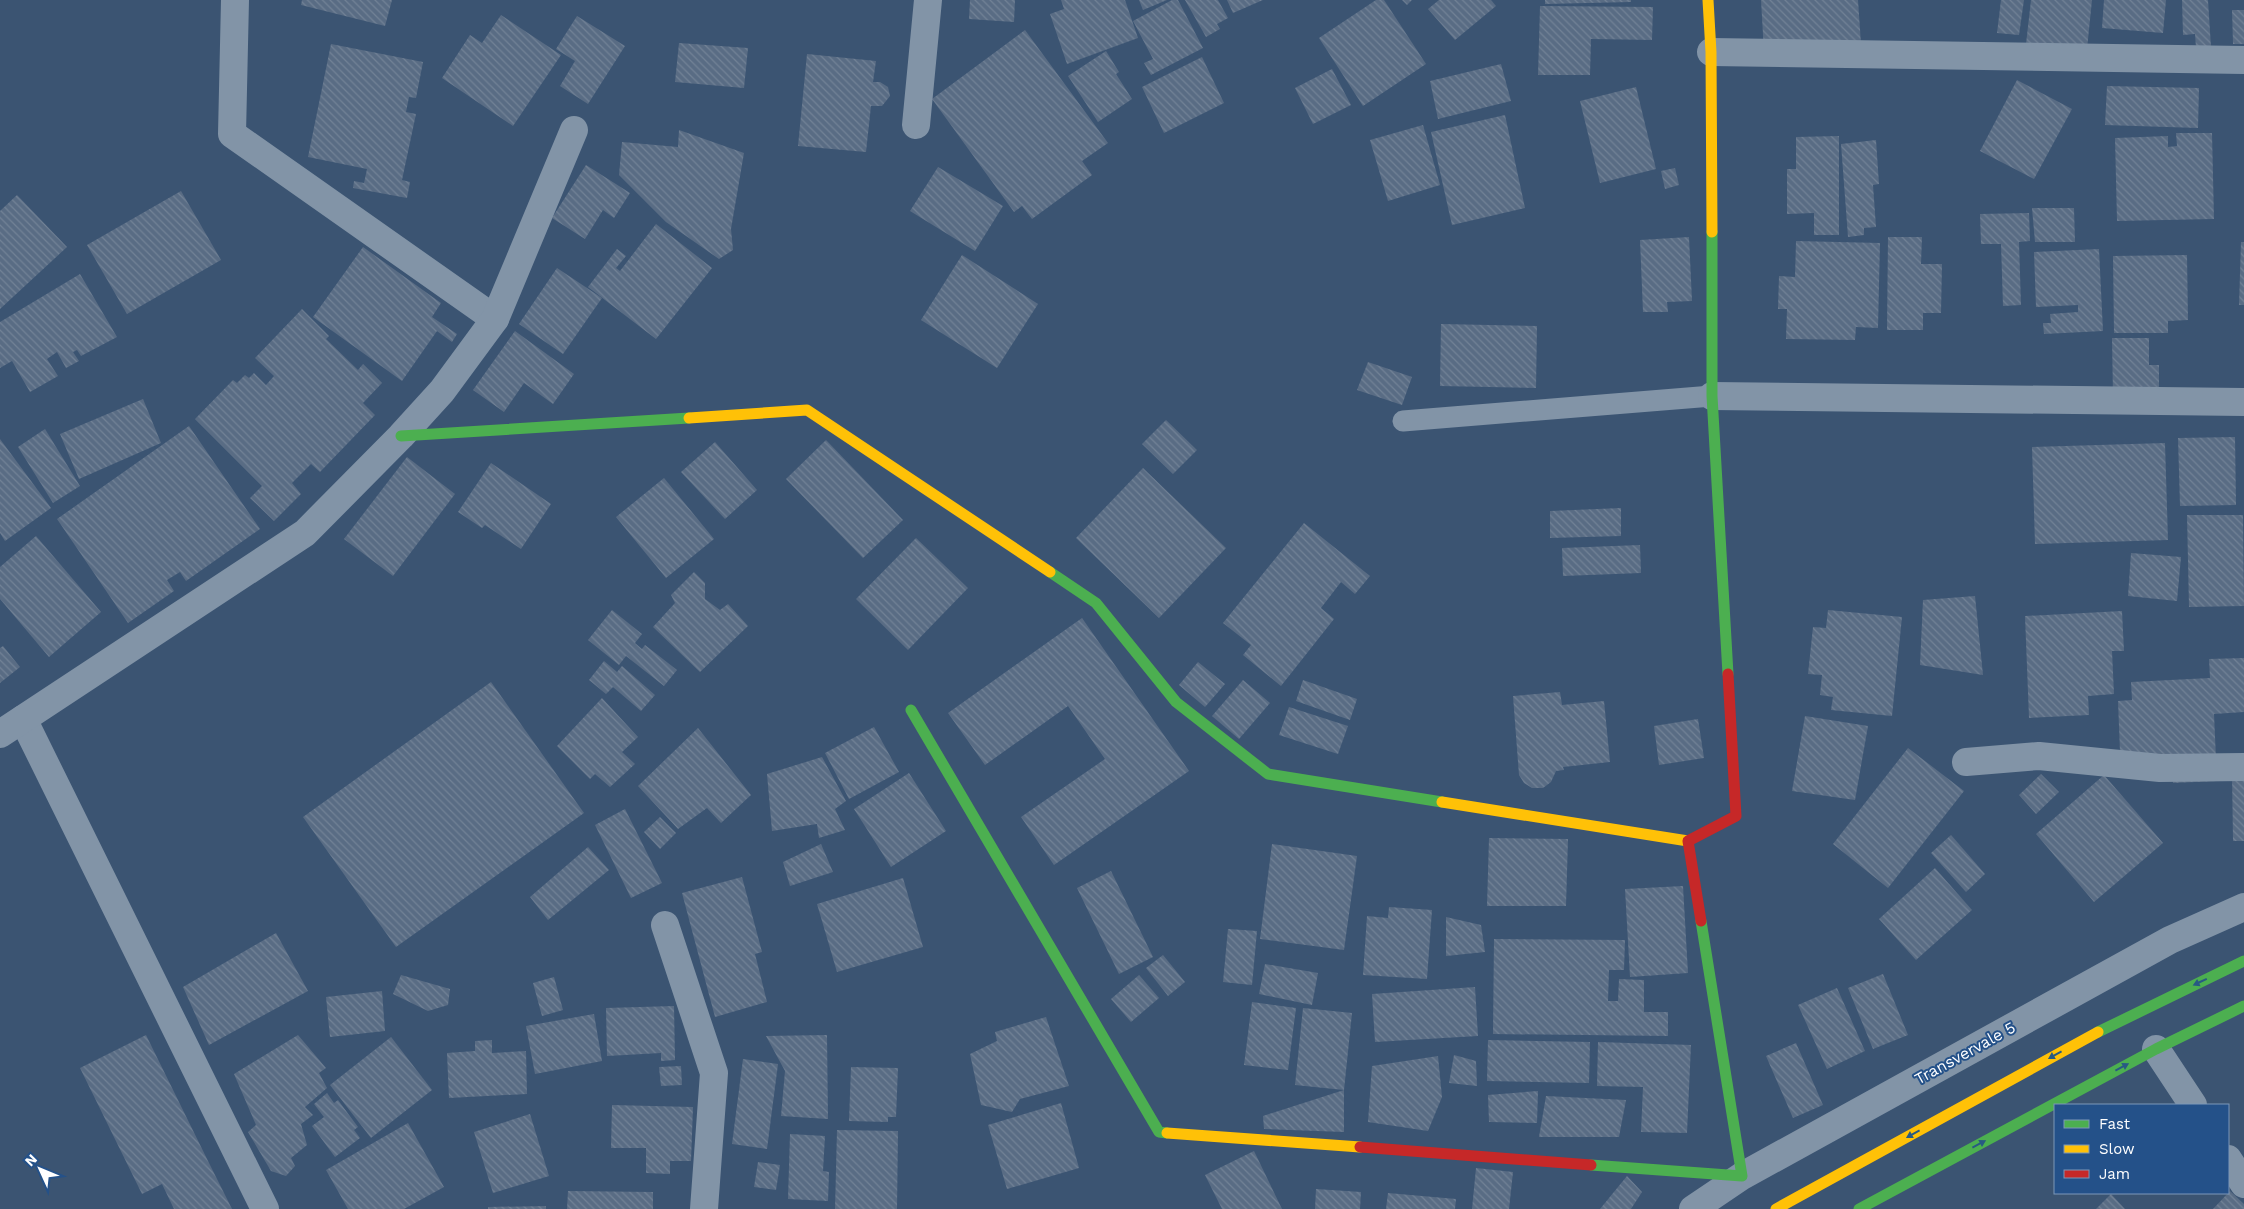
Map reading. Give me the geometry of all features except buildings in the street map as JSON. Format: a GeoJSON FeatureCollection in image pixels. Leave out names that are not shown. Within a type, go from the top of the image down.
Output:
{"type":"FeatureCollection","features":[{"type":"Feature","properties":{"kind":"street"},"geometry":{"type":"LineString","coordinates":[[235,0],[232,134],[495,319]]}},
{"type":"Feature","properties":{"kind":"street"},"geometry":{"type":"LineString","coordinates":[[916,125],[928,0]]}},
{"type":"Feature","properties":{"kind":"street"},"geometry":{"type":"LineString","coordinates":[[401,436],[807,410],[1096,603],[1176,702],[1268,774],[1688,841],[1736,816],[1712,396],[1711,52],[1708,0]]}},
{"type":"Feature","properties":{"kind":"street"},"geometry":{"type":"LineString","coordinates":[[1711,52],[2244,60]]}},
{"type":"Feature","properties":{"kind":"street"},"geometry":{"type":"LineString","coordinates":[[0,734],[306,533],[401,436],[442,391],[495,319],[574,130]]}},
{"type":"Feature","properties":{"kind":"street"},"geometry":{"type":"LineString","coordinates":[[1712,396],[2244,402]]}},
{"type":"Feature","properties":{"kind":"street"},"geometry":{"type":"LineString","coordinates":[[911,710],[1159,1132],[1742,1176],[1688,841]]}},
{"type":"Feature","properties":{"kind":"street"},"geometry":{"type":"LineString","coordinates":[[23,719],[264,1209]]}},
{"type":"Feature","properties":{"kind":"street"},"geometry":{"type":"LineString","coordinates":[[1966,762],[2039,756],[2160,768],[2244,767]]}},
{"type":"Feature","properties":{"kind":"street","name":"Transvervale 5"},"geometry":{"type":"LineString","coordinates":[[1693,1209],[1742,1176],[2170,940],[2244,907]]}},
{"type":"Feature","properties":{"kind":"street"},"geometry":{"type":"LineString","coordinates":[[665,925],[714,1073],[704,1209]]}},
{"type":"Feature","properties":{"kind":"street"},"geometry":{"type":"LineString","coordinates":[[1776,1209],[2125,1017],[2244,961]]}},
{"type":"Feature","properties":{"kind":"street"},"geometry":{"type":"LineString","coordinates":[[2054,1104],[2156,1049],[2244,1006]]}},
{"type":"Feature","properties":{"kind":"street"},"geometry":{"type":"LineString","coordinates":[[2156,1049],[2192,1104]]}},
{"type":"Feature","properties":{"kind":"street"},"geometry":{"type":"LineString","coordinates":[[1860,1209],[2054,1104]]}},
{"type":"Feature","properties":{"kind":"street"},"geometry":{"type":"LineString","coordinates":[[2229,1161],[2244,1184]]}},
{"type":"Feature","properties":{"kind":"lane"},"geometry":{"type":"LineString","coordinates":[[1403,420],[1712,396]]}},
{"type":"Feature","properties":{"kind":"traffic: fast"},"geometry":{"type":"LineString","coordinates":[[1712,232],[1712,396],[1728,674]]}},
{"type":"Feature","properties":{"kind":"traffic: fast"},"geometry":{"type":"LineString","coordinates":[[401,436],[689,418]]}},
{"type":"Feature","properties":{"kind":"traffic: fast"},"geometry":{"type":"LineString","coordinates":[[1050,572],[1096,603],[1176,702],[1268,774],[1442,802]]}},
{"type":"Feature","properties":{"kind":"traffic: fast"},"geometry":{"type":"LineString","coordinates":[[911,710],[1159,1132],[1167,1133]]}},
{"type":"Feature","properties":{"kind":"traffic: fast"},"geometry":{"type":"LineString","coordinates":[[1591,1165],[1742,1176],[1701,921]]}},
{"type":"Feature","properties":{"kind":"traffic: fast"},"geometry":{"type":"LineString","coordinates":[[2098,1032],[2244,961]]}},
{"type":"Feature","properties":{"kind":"traffic: fast"},"geometry":{"type":"LineString","coordinates":[[1859,1209],[2156,1049],[2244,1006]]}},
{"type":"Feature","properties":{"kind":"traffic: slow"},"geometry":{"type":"LineString","coordinates":[[1708,0],[1711,52],[1712,232]]}},
{"type":"Feature","properties":{"kind":"traffic: slow"},"geometry":{"type":"LineString","coordinates":[[689,418],[807,410],[1050,572]]}},
{"type":"Feature","properties":{"kind":"traffic: slow"},"geometry":{"type":"LineString","coordinates":[[1442,802],[1688,841]]}},
{"type":"Feature","properties":{"kind":"traffic: slow"},"geometry":{"type":"LineString","coordinates":[[1776,1209],[2098,1032]]}},
{"type":"Feature","properties":{"kind":"traffic: slow"},"geometry":{"type":"LineString","coordinates":[[1167,1133],[1360,1147]]}},
{"type":"Feature","properties":{"kind":"traffic: jam"},"geometry":{"type":"LineString","coordinates":[[1701,921],[1688,841],[1736,816],[1728,674]]}},
{"type":"Feature","properties":{"kind":"traffic: jam"},"geometry":{"type":"LineString","coordinates":[[1360,1147],[1591,1165]]}}]}
